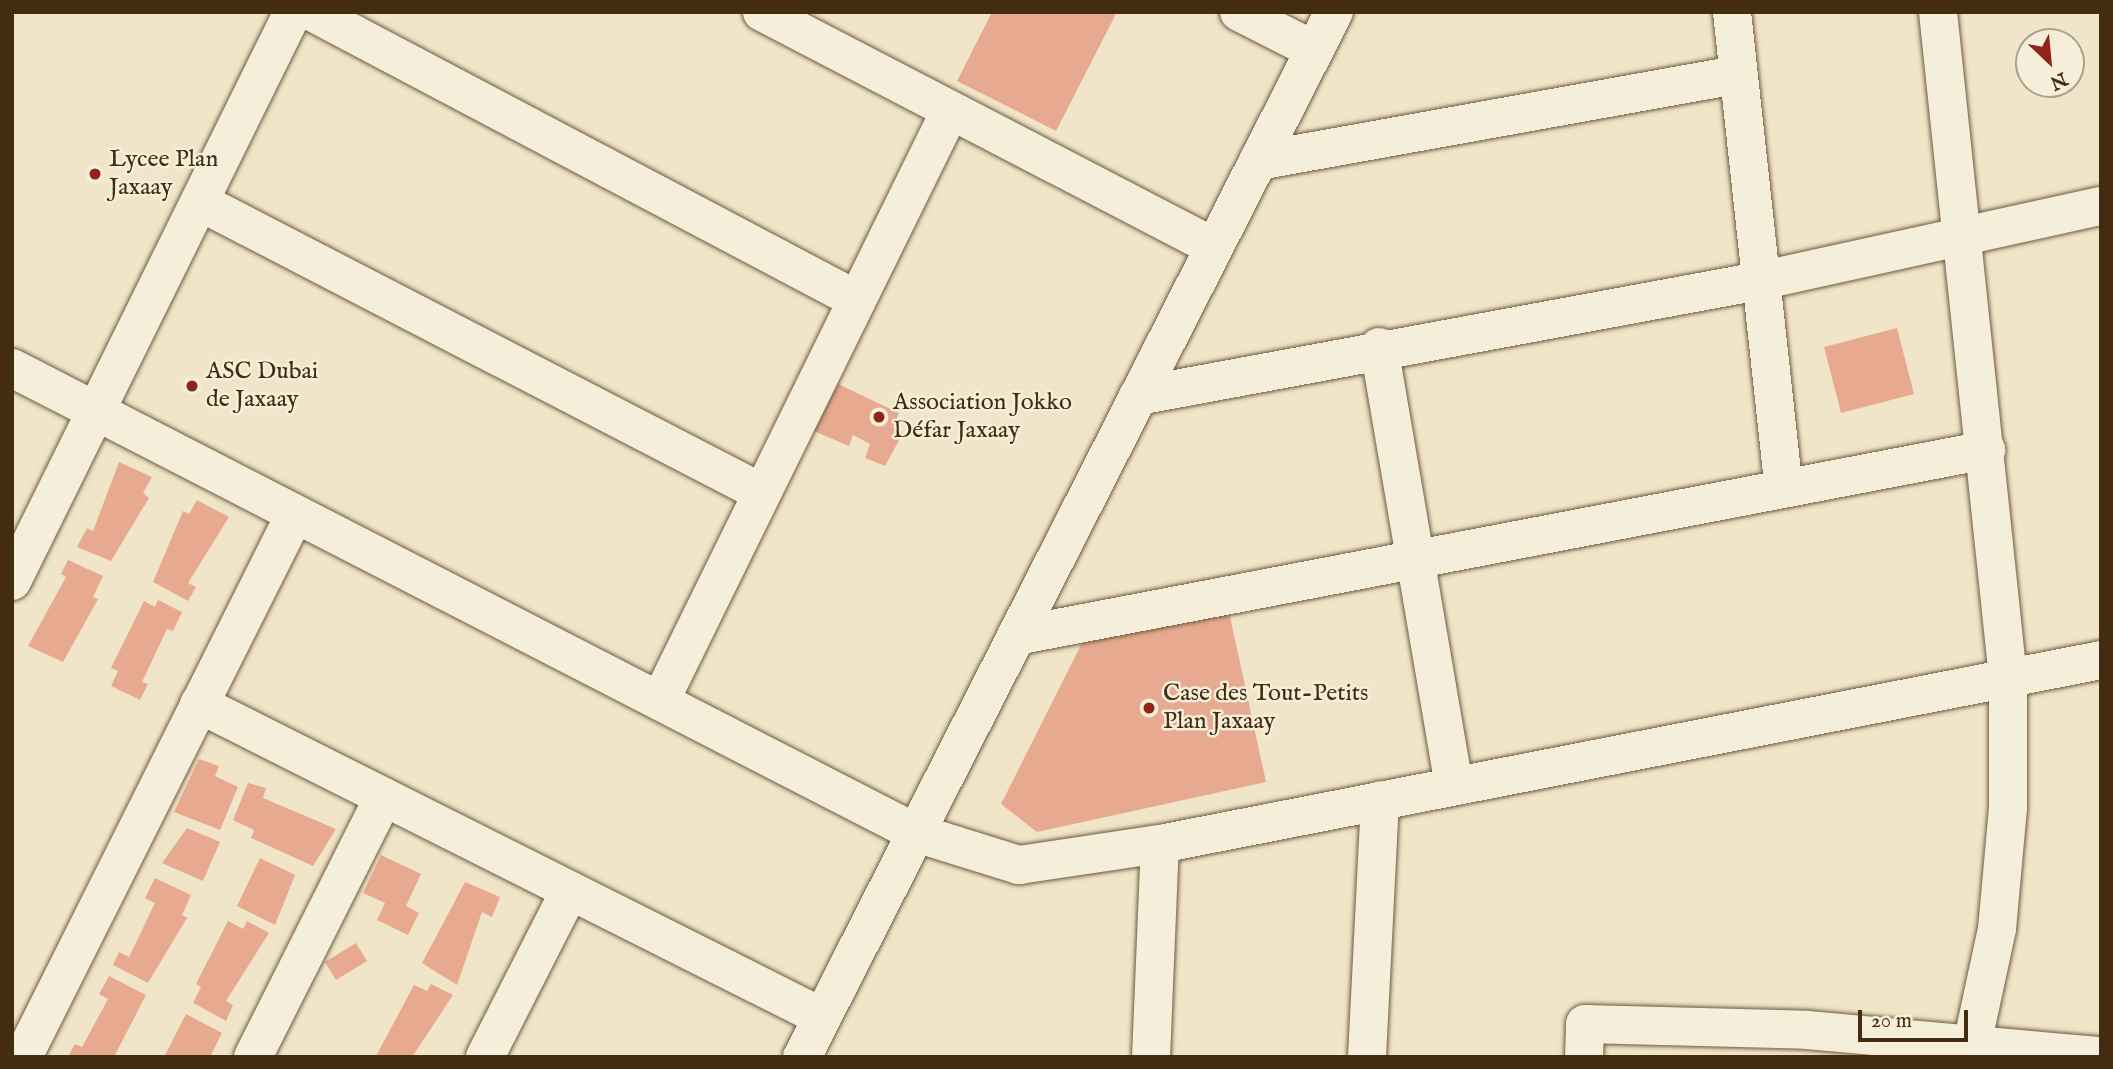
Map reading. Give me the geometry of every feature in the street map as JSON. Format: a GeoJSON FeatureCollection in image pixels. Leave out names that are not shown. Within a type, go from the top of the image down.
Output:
{"type":"FeatureCollection","features":[{"type":"Feature","properties":{"kind":"street"},"geometry":{"type":"LineString","coordinates":[[12,581],[293,12]]}},
{"type":"Feature","properties":{"kind":"street"},"geometry":{"type":"LineString","coordinates":[[312,12],[857,300]]}},
{"type":"Feature","properties":{"kind":"street"},"geometry":{"type":"LineString","coordinates":[[1239,12],[1314,50]]}},
{"type":"Feature","properties":{"kind":"street"},"geometry":{"type":"LineString","coordinates":[[802,1057],[1334,12]]}},
{"type":"Feature","properties":{"kind":"street"},"geometry":{"type":"LineString","coordinates":[[1732,12],[1759,281],[1784,488]]}},
{"type":"Feature","properties":{"kind":"street"},"geometry":{"type":"LineString","coordinates":[[1938,12],[2008,678],[2008,808],[1997,929],[1971,1049]]}},
{"type":"Feature","properties":{"kind":"street"},"geometry":{"type":"LineString","coordinates":[[763,13],[1214,247]]}},
{"type":"Feature","properties":{"kind":"street"},"geometry":{"type":"LineString","coordinates":[[1258,161],[1738,75]]}},
{"type":"Feature","properties":{"kind":"street"},"geometry":{"type":"LineString","coordinates":[[660,701],[950,111]]}},
{"type":"Feature","properties":{"kind":"street"},"geometry":{"type":"LineString","coordinates":[[200,202],[762,492]]}},
{"type":"Feature","properties":{"kind":"street"},"geometry":{"type":"LineString","coordinates":[[1138,396],[1379,347],[1759,281],[1961,234],[2101,206]]}},
{"type":"Feature","properties":{"kind":"street"},"geometry":{"type":"LineString","coordinates":[[1379,347],[1454,786]]}},
{"type":"Feature","properties":{"kind":"street"},"geometry":{"type":"LineString","coordinates":[[12,368],[916,833],[1019,865],[1160,844],[2101,660]]}},
{"type":"Feature","properties":{"kind":"street"},"geometry":{"type":"LineString","coordinates":[[1016,636],[1416,557],[1986,450]]}},
{"type":"Feature","properties":{"kind":"street"},"geometry":{"type":"LineString","coordinates":[[23,1057],[295,514]]}},
{"type":"Feature","properties":{"kind":"street"},"geometry":{"type":"LineString","coordinates":[[200,704],[822,1017]]}},
{"type":"Feature","properties":{"kind":"street"},"geometry":{"type":"LineString","coordinates":[[253,1057],[384,797]]}},
{"type":"Feature","properties":{"kind":"street"},"geometry":{"type":"LineString","coordinates":[[1367,1057],[1380,800]]}},
{"type":"Feature","properties":{"kind":"street"},"geometry":{"type":"LineString","coordinates":[[1151,1057],[1160,844]]}},
{"type":"Feature","properties":{"kind":"street"},"geometry":{"type":"LineString","coordinates":[[485,1057],[570,891]]}},
{"type":"Feature","properties":{"kind":"street"},"geometry":{"type":"LineString","coordinates":[[1584,1057],[1585,1024],[1806,1044],[2101,1056]]}},
{"type":"Feature","properties":{"kind":"building"},"geometry":{"type":"Polygon","coordinates":[[[992,12],[1117,12],[1056,131],[957,81],[992,12]]]}},
{"type":"Feature","properties":{"kind":"building"},"geometry":{"type":"Polygon","coordinates":[[[1897,328],[1914,394],[1841,413],[1824,347],[1897,328]]]}},
{"type":"Feature","properties":{"kind":"building"},"geometry":{"type":"Polygon","coordinates":[[[838,384],[899,413],[893,427],[903,433],[885,466],[865,458],[870,444],[853,435],[849,446],[814,431],[838,384]]]}},
{"type":"Feature","properties":{"kind":"building"},"geometry":{"type":"Polygon","coordinates":[[[119,462],[152,477],[143,493],[149,498],[111,561],[77,547],[87,528],[93,531],[119,462]]]}},
{"type":"Feature","properties":{"kind":"building"},"geometry":{"type":"Polygon","coordinates":[[[197,500],[229,517],[188,583],[196,587],[188,601],[153,582],[183,511],[189,514],[197,500]]]}},
{"type":"Feature","properties":{"kind":"building"},"geometry":{"type":"Polygon","coordinates":[[[68,560],[103,576],[93,597],[98,599],[63,662],[28,646],[66,577],[61,574],[68,560]]]}},
{"type":"Feature","properties":{"kind":"building"},"geometry":{"type":"Polygon","coordinates":[[[158,600],[182,612],[173,631],[167,629],[142,682],[148,684],[140,700],[111,686],[118,671],[111,668],[144,601],[155,607],[158,600]]]}},
{"type":"Feature","properties":{"kind":"building","name":"Case des Tout-Petits Plan Jaxaay"},"geometry":{"type":"Polygon","coordinates":[[[1229,612],[1266,782],[1037,832],[1001,804],[1086,635],[1229,612]]]}},
{"type":"Feature","properties":{"kind":"building"},"geometry":{"type":"Polygon","coordinates":[[[199,759],[219,766],[215,776],[238,787],[220,830],[174,812],[199,759]]]}},
{"type":"Feature","properties":{"kind":"building"},"geometry":{"type":"Polygon","coordinates":[[[248,783],[266,788],[263,798],[336,829],[313,866],[251,838],[254,830],[233,820],[248,783]]]}},
{"type":"Feature","properties":{"kind":"building"},"geometry":{"type":"Polygon","coordinates":[[[187,828],[220,842],[203,881],[162,863],[187,828]]]}},
{"type":"Feature","properties":{"kind":"building"},"geometry":{"type":"Polygon","coordinates":[[[381,855],[421,874],[406,906],[419,913],[408,935],[377,920],[385,903],[363,893],[381,855]]]}},
{"type":"Feature","properties":{"kind":"building"},"geometry":{"type":"Polygon","coordinates":[[[260,858],[295,875],[275,925],[237,906],[260,858]]]}},
{"type":"Feature","properties":{"kind":"building"},"geometry":{"type":"Polygon","coordinates":[[[155,878],[191,895],[182,915],[187,918],[148,983],[113,965],[119,952],[129,957],[155,903],[145,898],[155,878]]]}},
{"type":"Feature","properties":{"kind":"building"},"geometry":{"type":"Polygon","coordinates":[[[465,882],[500,897],[492,917],[482,912],[457,985],[422,963],[465,882]]]}},
{"type":"Feature","properties":{"kind":"building"},"geometry":{"type":"Polygon","coordinates":[[[228,921],[243,929],[247,921],[269,933],[226,1001],[233,1005],[226,1021],[193,1003],[201,987],[196,984],[228,921]]]}},
{"type":"Feature","properties":{"kind":"building"},"geometry":{"type":"Polygon","coordinates":[[[356,943],[367,961],[336,980],[325,962],[356,943]]]}},
{"type":"Feature","properties":{"kind":"building"},"geometry":{"type":"Polygon","coordinates":[[[109,976],[146,995],[114,1057],[68,1057],[75,1044],[82,1047],[108,999],[99,994],[109,976]]]}},
{"type":"Feature","properties":{"kind":"building"},"geometry":{"type":"Polygon","coordinates":[[[431,984],[453,995],[412,1057],[376,1056],[414,985],[427,991],[431,984]]]}},
{"type":"Feature","properties":{"kind":"building"},"geometry":{"type":"Polygon","coordinates":[[[186,1014],[222,1033],[211,1055],[164,1057],[186,1014]]]}},
{"type":"Feature","properties":{"kind":"place","name":"Lycee Plan Jaxaay"},"geometry":{"type":"Point","coordinates":[95,174]}},
{"type":"Feature","properties":{"kind":"place","name":"ASC Dubai de Jaxaay"},"geometry":{"type":"Point","coordinates":[192,386]}},
{"type":"Feature","properties":{"kind":"place","name":"Association Jokko Défar Jaxaay"},"geometry":{"type":"Point","coordinates":[879,417]}},
{"type":"Feature","properties":{"kind":"place","name":"Case des Tout-Petits Plan Jaxaay"},"geometry":{"type":"Point","coordinates":[1149,708]}}]}
